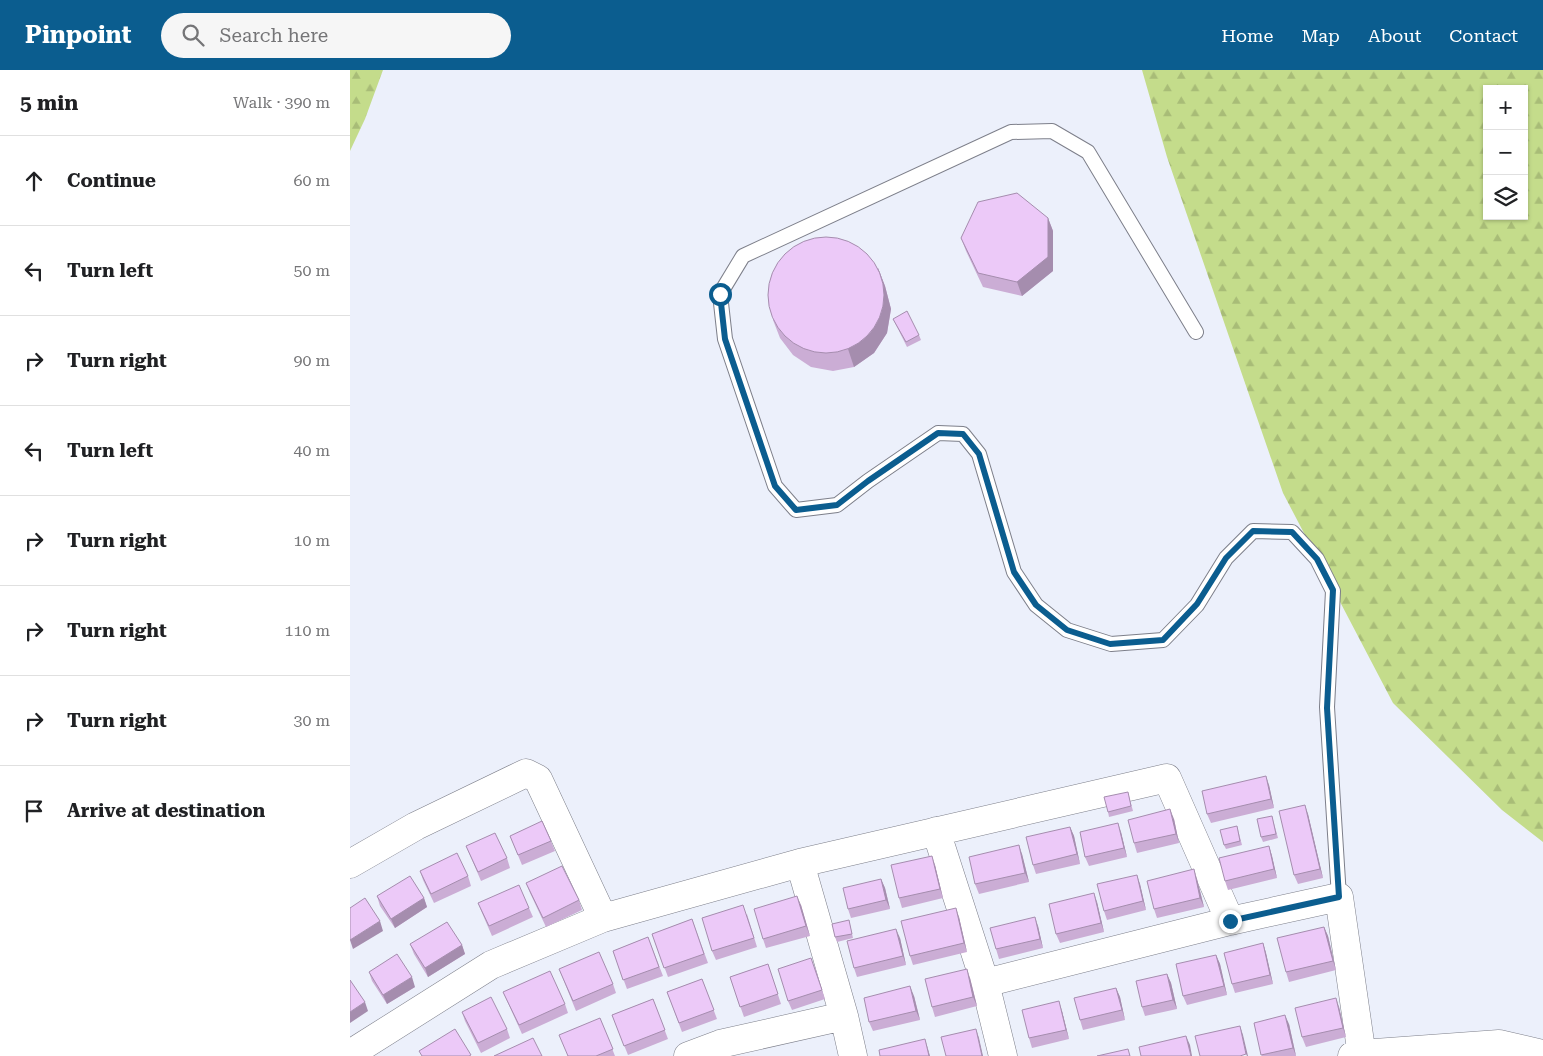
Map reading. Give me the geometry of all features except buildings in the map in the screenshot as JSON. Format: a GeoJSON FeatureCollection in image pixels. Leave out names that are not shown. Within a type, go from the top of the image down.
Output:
{"type":"FeatureCollection","features":[{"type":"Feature","properties":{"kind":"street"},"geometry":{"type":"LineString","coordinates":[[350,864],[416,826],[526,773],[538,779],[603,918]]}},
{"type":"Feature","properties":{"kind":"street"},"geometry":{"type":"LineString","coordinates":[[350,1054],[491,965],[603,918],[800,863],[1167,778],[1230,921]]}},
{"type":"Feature","properties":{"kind":"street"},"geometry":{"type":"LineString","coordinates":[[936,831],[985,983],[1003,1056]]}},
{"type":"Feature","properties":{"kind":"street"},"geometry":{"type":"LineString","coordinates":[[800,863],[844,1016],[853,1056]]}},
{"type":"Feature","properties":{"kind":"street"},"geometry":{"type":"LineString","coordinates":[[985,983],[1230,921],[1339,897],[1358,1055],[1499,1044],[1543,1054]]}},
{"type":"Feature","properties":{"kind":"street"},"geometry":{"type":"LineString","coordinates":[[688,1056],[720,1044],[844,1016]]}},
{"type":"Feature","properties":{"kind":"lane"},"geometry":{"type":"LineString","coordinates":[[1196,332],[1088,152],[1052,131],[1011,132],[742,256],[720,294],[725,339],[775,486],[796,510],[837,505],[868,481],[938,433],[963,434],[979,454],[1014,572],[1036,605],[1067,630],[1110,644],[1163,640],[1197,604],[1226,558],[1253,531],[1292,532],[1317,559],[1333,590],[1327,708],[1339,897]]}},
{"type":"Feature","properties":{"kind":"green space"},"geometry":{"type":"Polygon","coordinates":[[[350,70],[383,70],[365,119],[350,151],[350,70]]]}},
{"type":"Feature","properties":{"kind":"green space"},"geometry":{"type":"Polygon","coordinates":[[[1142,70],[1543,70],[1543,842],[1502,810],[1393,703],[1283,493],[1167,157],[1142,70]]]}},
{"type":"Feature","properties":{"kind":"route"},"geometry":{"type":"LineString","coordinates":[[720,294],[725,339],[775,486],[796,510],[837,505],[868,481],[938,433],[963,434],[979,454],[1014,572],[1036,605],[1067,630],[1110,644],[1163,640],[1197,604],[1226,558],[1253,531],[1292,532],[1317,559],[1333,590],[1327,708],[1339,897],[1230,921]]}}]}
